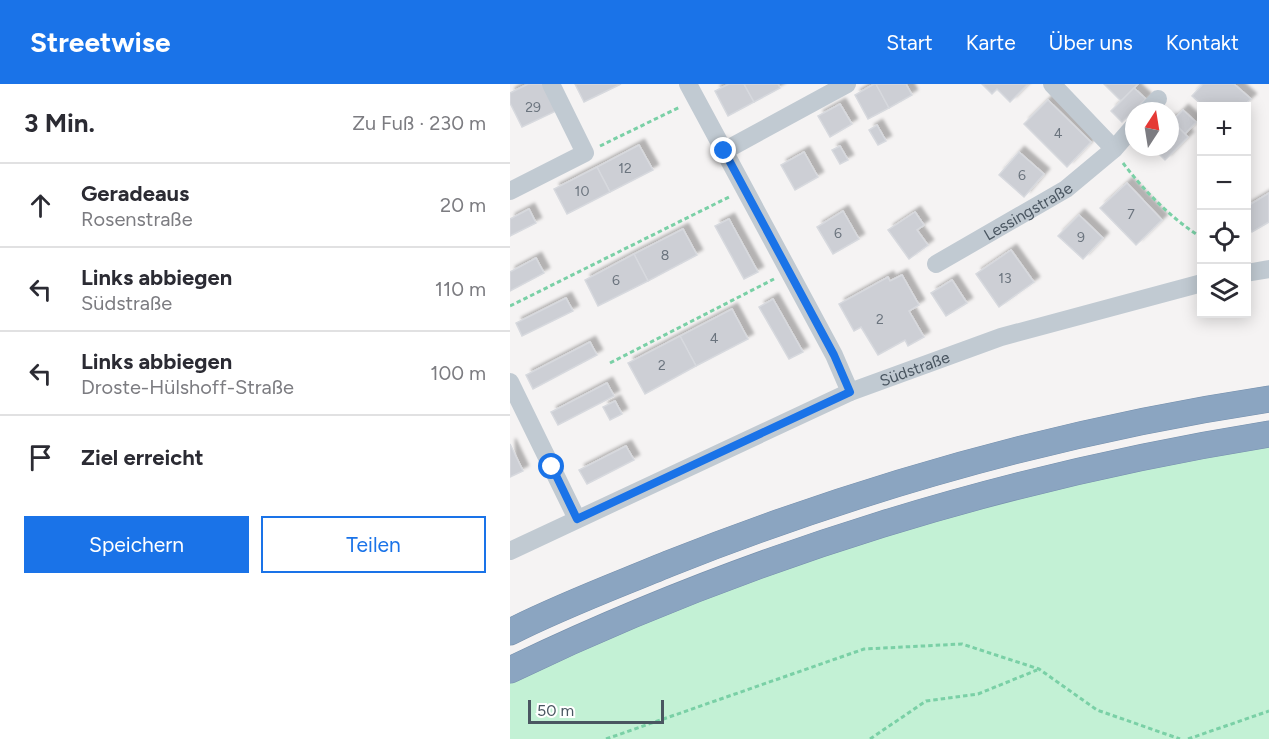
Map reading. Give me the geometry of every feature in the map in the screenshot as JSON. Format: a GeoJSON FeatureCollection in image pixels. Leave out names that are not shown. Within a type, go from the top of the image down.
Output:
{"type":"FeatureCollection","features":[{"type":"Feature","properties":{"kind":"highway"},"geometry":{"type":"LineString","coordinates":[[510,632],[591,595],[725,542],[926,474],[1104,428],[1269,399]]}},
{"type":"Feature","properties":{"kind":"highway"},"geometry":{"type":"LineString","coordinates":[[510,670],[633,615],[729,577],[930,510],[1111,463],[1269,434]]}},
{"type":"Feature","properties":{"kind":"street"},"geometry":{"type":"LineString","coordinates":[[510,191],[585,153],[550,84]]}},
{"type":"Feature","properties":{"kind":"street"},"geometry":{"type":"LineString","coordinates":[[688,84],[834,355],[850,392]]}},
{"type":"Feature","properties":{"kind":"street"},"geometry":{"type":"LineString","coordinates":[[724,151],[847,84]]}},
{"type":"Feature","properties":{"kind":"street"},"geometry":{"type":"LineString","coordinates":[[1052,84],[1114,148]]}},
{"type":"Feature","properties":{"kind":"street","name":"Lessingstraße"},"geometry":{"type":"LineString","coordinates":[[936,264],[1066,189],[1125,136]]}},
{"type":"Feature","properties":{"kind":"street"},"geometry":{"type":"LineString","coordinates":[[1251,272],[1269,269]]}},
{"type":"Feature","properties":{"kind":"street","name":"Südstraße"},"geometry":{"type":"LineString","coordinates":[[510,551],[850,392],[1001,337],[1197,284]]}},
{"type":"Feature","properties":{"kind":"street"},"geometry":{"type":"LineString","coordinates":[[510,382],[577,519]]}},
{"type":"Feature","properties":{"kind":"path"},"geometry":{"type":"LineString","coordinates":[[585,153],[671,111]]}},
{"type":"Feature","properties":{"kind":"path"},"geometry":{"type":"LineString","coordinates":[[1114,148],[1139,185],[1167,212],[1197,234]]}},
{"type":"Feature","properties":{"kind":"path"},"geometry":{"type":"LineString","coordinates":[[510,306],[719,202]]}},
{"type":"Feature","properties":{"kind":"path"},"geometry":{"type":"LineString","coordinates":[[610,363],[789,271]]}},
{"type":"Feature","properties":{"kind":"path"},"geometry":{"type":"LineString","coordinates":[[606,739],[864,649],[962,644],[1039,669],[1096,710],[1180,739]]}},
{"type":"Feature","properties":{"kind":"path"},"geometry":{"type":"LineString","coordinates":[[870,739],[926,701],[978,694],[1039,669]]}},
{"type":"Feature","properties":{"kind":"path"},"geometry":{"type":"LineString","coordinates":[[1188,739],[1269,711]]}},
{"type":"Feature","properties":{"kind":"green space"},"geometry":{"type":"Polygon","coordinates":[[[1269,441],[1269,739],[510,739],[510,681],[678,609],[839,547],[1017,493],[1269,441]]]}},
{"type":"Feature","properties":{"kind":"building"},"geometry":{"type":"Polygon","coordinates":[[[528,84],[543,84],[556,111],[522,127],[510,103],[510,93],[528,84]]]}},
{"type":"Feature","properties":{"kind":"building"},"geometry":{"type":"Polygon","coordinates":[[[575,84],[621,84],[584,102],[575,84]]]}},
{"type":"Feature","properties":{"kind":"building"},"geometry":{"type":"Polygon","coordinates":[[[729,84],[744,84],[754,102],[728,116],[715,91],[729,84]]]}},
{"type":"Feature","properties":{"kind":"building"},"geometry":{"type":"Polygon","coordinates":[[[744,84],[778,84],[780,88],[754,102],[744,84]]]}},
{"type":"Feature","properties":{"kind":"building"},"geometry":{"type":"Polygon","coordinates":[[[874,84],[889,108],[868,119],[855,95],[874,84]]]}},
{"type":"Feature","properties":{"kind":"building"},"geometry":{"type":"Polygon","coordinates":[[[876,84],[906,84],[912,95],[889,108],[876,84]]]}},
{"type":"Feature","properties":{"kind":"building"},"geometry":{"type":"Polygon","coordinates":[[[982,84],[1028,84],[1010,102],[997,89],[992,94],[982,84]]]}},
{"type":"Feature","properties":{"kind":"building"},"geometry":{"type":"Polygon","coordinates":[[[1104,84],[1138,84],[1121,101],[1104,84]]]}},
{"type":"Feature","properties":{"kind":"building"},"geometry":{"type":"Polygon","coordinates":[[[1203,84],[1234,84],[1251,99],[1248,102],[1199,102],[1192,96],[1203,84]]]}},
{"type":"Feature","properties":{"kind":"building"},"geometry":{"type":"Polygon","coordinates":[[[1134,88],[1146,99],[1143,102],[1125,102],[1125,119],[1122,122],[1111,111],[1134,88]]]}},
{"type":"Feature","properties":{"kind":"building"},"geometry":{"type":"Polygon","coordinates":[[[1048,100],[1091,142],[1067,167],[1024,124],[1048,100]]]}},
{"type":"Feature","properties":{"kind":"building"},"geometry":{"type":"Polygon","coordinates":[[[840,104],[852,124],[830,137],[818,116],[840,104]]]}},
{"type":"Feature","properties":{"kind":"building"},"geometry":{"type":"Polygon","coordinates":[[[1183,110],[1196,122],[1185,134],[1179,128],[1179,114],[1183,110]]]}},
{"type":"Feature","properties":{"kind":"building"},"geometry":{"type":"Polygon","coordinates":[[[877,125],[886,141],[878,145],[869,130],[877,125]]]}},
{"type":"Feature","properties":{"kind":"building"},"geometry":{"type":"Polygon","coordinates":[[[1179,128],[1188,137],[1179,146],[1179,128]]]}},
{"type":"Feature","properties":{"kind":"building"},"geometry":{"type":"Polygon","coordinates":[[[639,145],[653,170],[610,192],[597,167],[639,145]]]}},
{"type":"Feature","properties":{"kind":"building"},"geometry":{"type":"Polygon","coordinates":[[[840,146],[848,160],[840,164],[832,150],[840,146]]]}},
{"type":"Feature","properties":{"kind":"building"},"geometry":{"type":"Polygon","coordinates":[[[804,152],[818,177],[795,190],[781,165],[804,152]]]}},
{"type":"Feature","properties":{"kind":"building"},"geometry":{"type":"Polygon","coordinates":[[[1019,152],[1044,174],[1024,197],[999,175],[1019,152]]]}},
{"type":"Feature","properties":{"kind":"building"},"geometry":{"type":"Polygon","coordinates":[[[597,167],[610,192],[567,214],[554,189],[597,167]]]}},
{"type":"Feature","properties":{"kind":"building"},"geometry":{"type":"Polygon","coordinates":[[[1127,183],[1162,220],[1136,245],[1100,208],[1127,183]]]}},
{"type":"Feature","properties":{"kind":"building"},"geometry":{"type":"Polygon","coordinates":[[[1269,193],[1269,222],[1252,232],[1251,230],[1251,204],[1269,193]]]}},
{"type":"Feature","properties":{"kind":"building"},"geometry":{"type":"Polygon","coordinates":[[[529,209],[536,223],[510,236],[510,219],[529,209]]]}},
{"type":"Feature","properties":{"kind":"building"},"geometry":{"type":"Polygon","coordinates":[[[843,211],[859,239],[833,254],[817,227],[843,211]]]}},
{"type":"Feature","properties":{"kind":"building"},"geometry":{"type":"Polygon","coordinates":[[[915,212],[924,225],[917,230],[928,245],[909,259],[888,230],[915,212]]]}},
{"type":"Feature","properties":{"kind":"building"},"geometry":{"type":"Polygon","coordinates":[[[1079,215],[1103,238],[1083,259],[1058,236],[1079,215]]]}},
{"type":"Feature","properties":{"kind":"building"},"geometry":{"type":"Polygon","coordinates":[[[729,219],[758,272],[744,279],[715,226],[729,219]]]}},
{"type":"Feature","properties":{"kind":"building"},"geometry":{"type":"Polygon","coordinates":[[[683,229],[697,255],[648,281],[634,254],[683,229]]]}},
{"type":"Feature","properties":{"kind":"building"},"geometry":{"type":"Polygon","coordinates":[[[1011,250],[1034,282],[999,307],[976,274],[1011,250]]]}},
{"type":"Feature","properties":{"kind":"building"},"geometry":{"type":"Polygon","coordinates":[[[634,254],[648,281],[598,306],[585,280],[634,254]]]}},
{"type":"Feature","properties":{"kind":"building"},"geometry":{"type":"Polygon","coordinates":[[[536,258],[544,273],[510,291],[510,272],[536,258]]]}},
{"type":"Feature","properties":{"kind":"building"},"geometry":{"type":"Polygon","coordinates":[[[902,275],[919,305],[909,311],[924,337],[908,346],[905,340],[878,355],[861,327],[854,331],[839,304],[888,277],[890,281],[902,275]]]}},
{"type":"Feature","properties":{"kind":"building"},"geometry":{"type":"Polygon","coordinates":[[[952,280],[967,303],[946,316],[931,293],[952,280]]]}},
{"type":"Feature","properties":{"kind":"building"},"geometry":{"type":"Polygon","coordinates":[[[566,298],[573,311],[522,336],[516,323],[566,298]]]}},
{"type":"Feature","properties":{"kind":"building"},"geometry":{"type":"Polygon","coordinates":[[[773,299],[803,352],[789,359],[759,307],[773,299]]]}},
{"type":"Feature","properties":{"kind":"building"},"geometry":{"type":"Polygon","coordinates":[[[732,309],[748,339],[696,366],[680,336],[732,309]]]}},
{"type":"Feature","properties":{"kind":"building"},"geometry":{"type":"Polygon","coordinates":[[[680,336],[696,366],[645,394],[628,363],[680,336]]]}},
{"type":"Feature","properties":{"kind":"building"},"geometry":{"type":"Polygon","coordinates":[[[590,342],[597,355],[533,389],[526,375],[590,342]]]}},
{"type":"Feature","properties":{"kind":"building"},"geometry":{"type":"Polygon","coordinates":[[[607,383],[614,396],[558,425],[551,412],[607,383]]]}},
{"type":"Feature","properties":{"kind":"building"},"geometry":{"type":"Polygon","coordinates":[[[615,401],[622,414],[610,420],[603,407],[615,401]]]}},
{"type":"Feature","properties":{"kind":"building"},"geometry":{"type":"Polygon","coordinates":[[[510,444],[523,471],[510,477],[510,444]]]}},
{"type":"Feature","properties":{"kind":"building"},"geometry":{"type":"Polygon","coordinates":[[[626,446],[634,460],[587,484],[579,470],[626,446]]]}},
{"type":"Feature","properties":{"kind":"route"},"geometry":{"type":"LineString","coordinates":[[552,467],[577,519],[850,392],[834,355],[724,151]]}}]}
